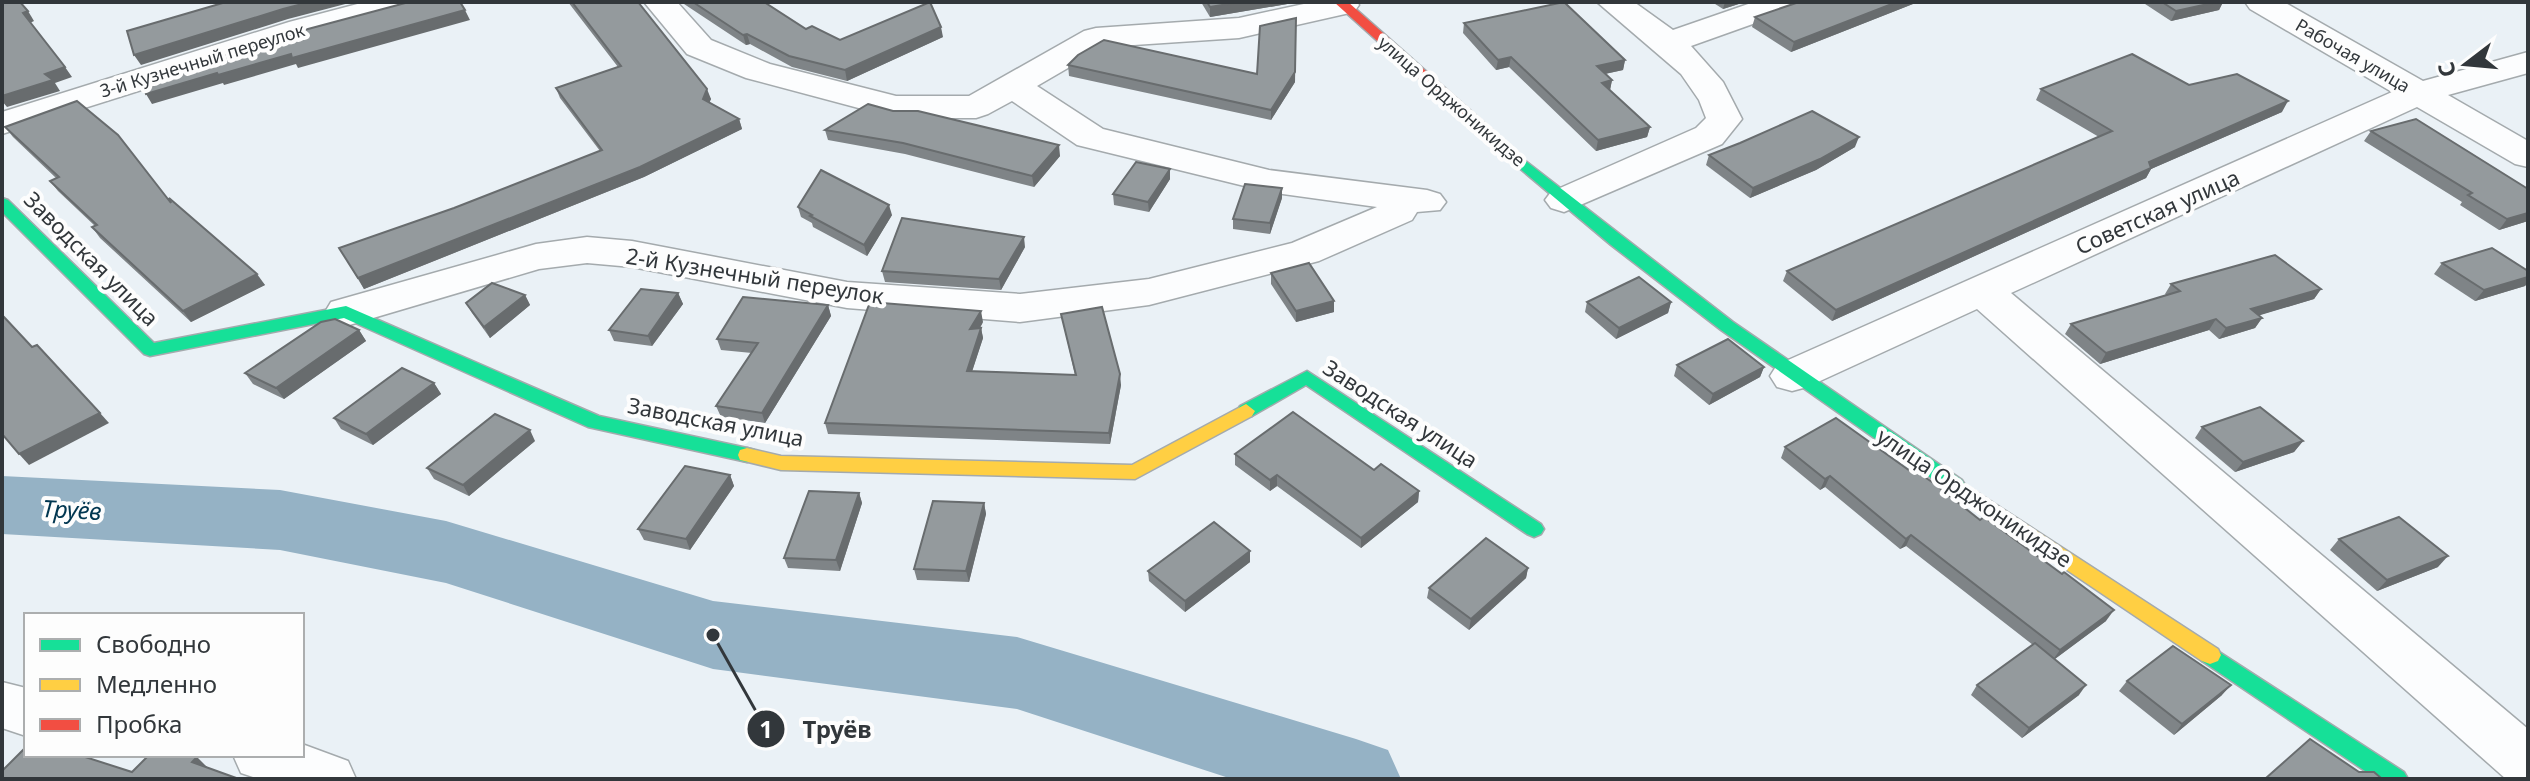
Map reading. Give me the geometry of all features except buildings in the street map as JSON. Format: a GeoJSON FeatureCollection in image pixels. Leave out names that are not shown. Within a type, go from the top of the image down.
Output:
{"type":"FeatureCollection","features":[{"type":"Feature","properties":{"kind":"street","name":"3-й Кузнечный переулок"},"geometry":{"type":"LineString","coordinates":[[2,123],[301,29],[402,2]]}},
{"type":"Feature","properties":{"kind":"street"},"geometry":{"type":"LineString","coordinates":[[660,2],[699,47],[758,71],[896,107],[976,107],[1096,38],[1239,28],[1342,4]]}},
{"type":"Feature","properties":{"kind":"street"},"geometry":{"type":"LineString","coordinates":[[1564,200],[1709,136],[1724,119],[1716,95],[1671,42],[1613,2]]}},
{"type":"Feature","properties":{"kind":"street"},"geometry":{"type":"LineString","coordinates":[[1671,42],[1784,2]]}},
{"type":"Feature","properties":{"kind":"street","name":"Рабочая улица"},"geometry":{"type":"LineString","coordinates":[[2261,2],[2528,156]]}},
{"type":"Feature","properties":{"kind":"street","name":"улица Орджоникидзе"},"geometry":{"type":"LineString","coordinates":[[1342,4],[1564,200],[1792,376],[2396,779]]}},
{"type":"Feature","properties":{"kind":"street","name":"Советская улица"},"geometry":{"type":"LineString","coordinates":[[1792,376],[2419,93],[2528,62]]}},
{"type":"Feature","properties":{"kind":"street","name":"2-й Кузнечный переулок"},"geometry":{"type":"LineString","coordinates":[[346,312],[536,257],[587,250],[632,254],[847,295],[1020,308],[1149,292],[1305,252],[1413,207],[1269,181],[1090,137],[1011,85]]}},
{"type":"Feature","properties":{"kind":"street","name":"Заводская улица"},"geometry":{"type":"LineString","coordinates":[[2,203],[150,350],[346,312],[595,422],[781,463],[1135,472],[1307,377],[1534,529]]}},
{"type":"Feature","properties":{"kind":"street"},"geometry":{"type":"LineString","coordinates":[[1981,290],[2528,763]]}},
{"type":"Feature","properties":{"kind":"street"},"geometry":{"type":"LineString","coordinates":[[2,705],[24,711]]}},
{"type":"Feature","properties":{"kind":"street"},"geometry":{"type":"LineString","coordinates":[[267,757],[328,779]]}},
{"type":"Feature","properties":{"kind":"waterway","name":"Труёв"},"geometry":{"type":"LineString","coordinates":[[2,505],[280,520],[446,552],[713,635],[1017,673],[1356,779]]}},
{"type":"Feature","properties":{"kind":"traffic: fast"},"geometry":{"type":"LineString","coordinates":[[1510,153],[1671,285],[1840,407],[1955,485]]}},
{"type":"Feature","properties":{"kind":"traffic: fast"},"geometry":{"type":"LineString","coordinates":[[2,203],[150,350],[346,312],[595,422],[747,455]]}},
{"type":"Feature","properties":{"kind":"traffic: fast"},"geometry":{"type":"LineString","coordinates":[[1246,411],[1307,377],[1534,529]]}},
{"type":"Feature","properties":{"kind":"traffic: fast"},"geometry":{"type":"LineString","coordinates":[[2210,655],[2396,779]]}},
{"type":"Feature","properties":{"kind":"traffic: slow"},"geometry":{"type":"LineString","coordinates":[[747,455],[781,463],[1135,472],[1246,411]]}},
{"type":"Feature","properties":{"kind":"traffic: slow"},"geometry":{"type":"LineString","coordinates":[[1955,485],[2210,655]]}},
{"type":"Feature","properties":{"kind":"traffic: jam"},"geometry":{"type":"LineString","coordinates":[[1340,2],[1510,153]]}},
{"type":"Feature","properties":{"kind":"place","name":"Труёв"},"geometry":{"type":"Point","coordinates":[713,635]}}]}
